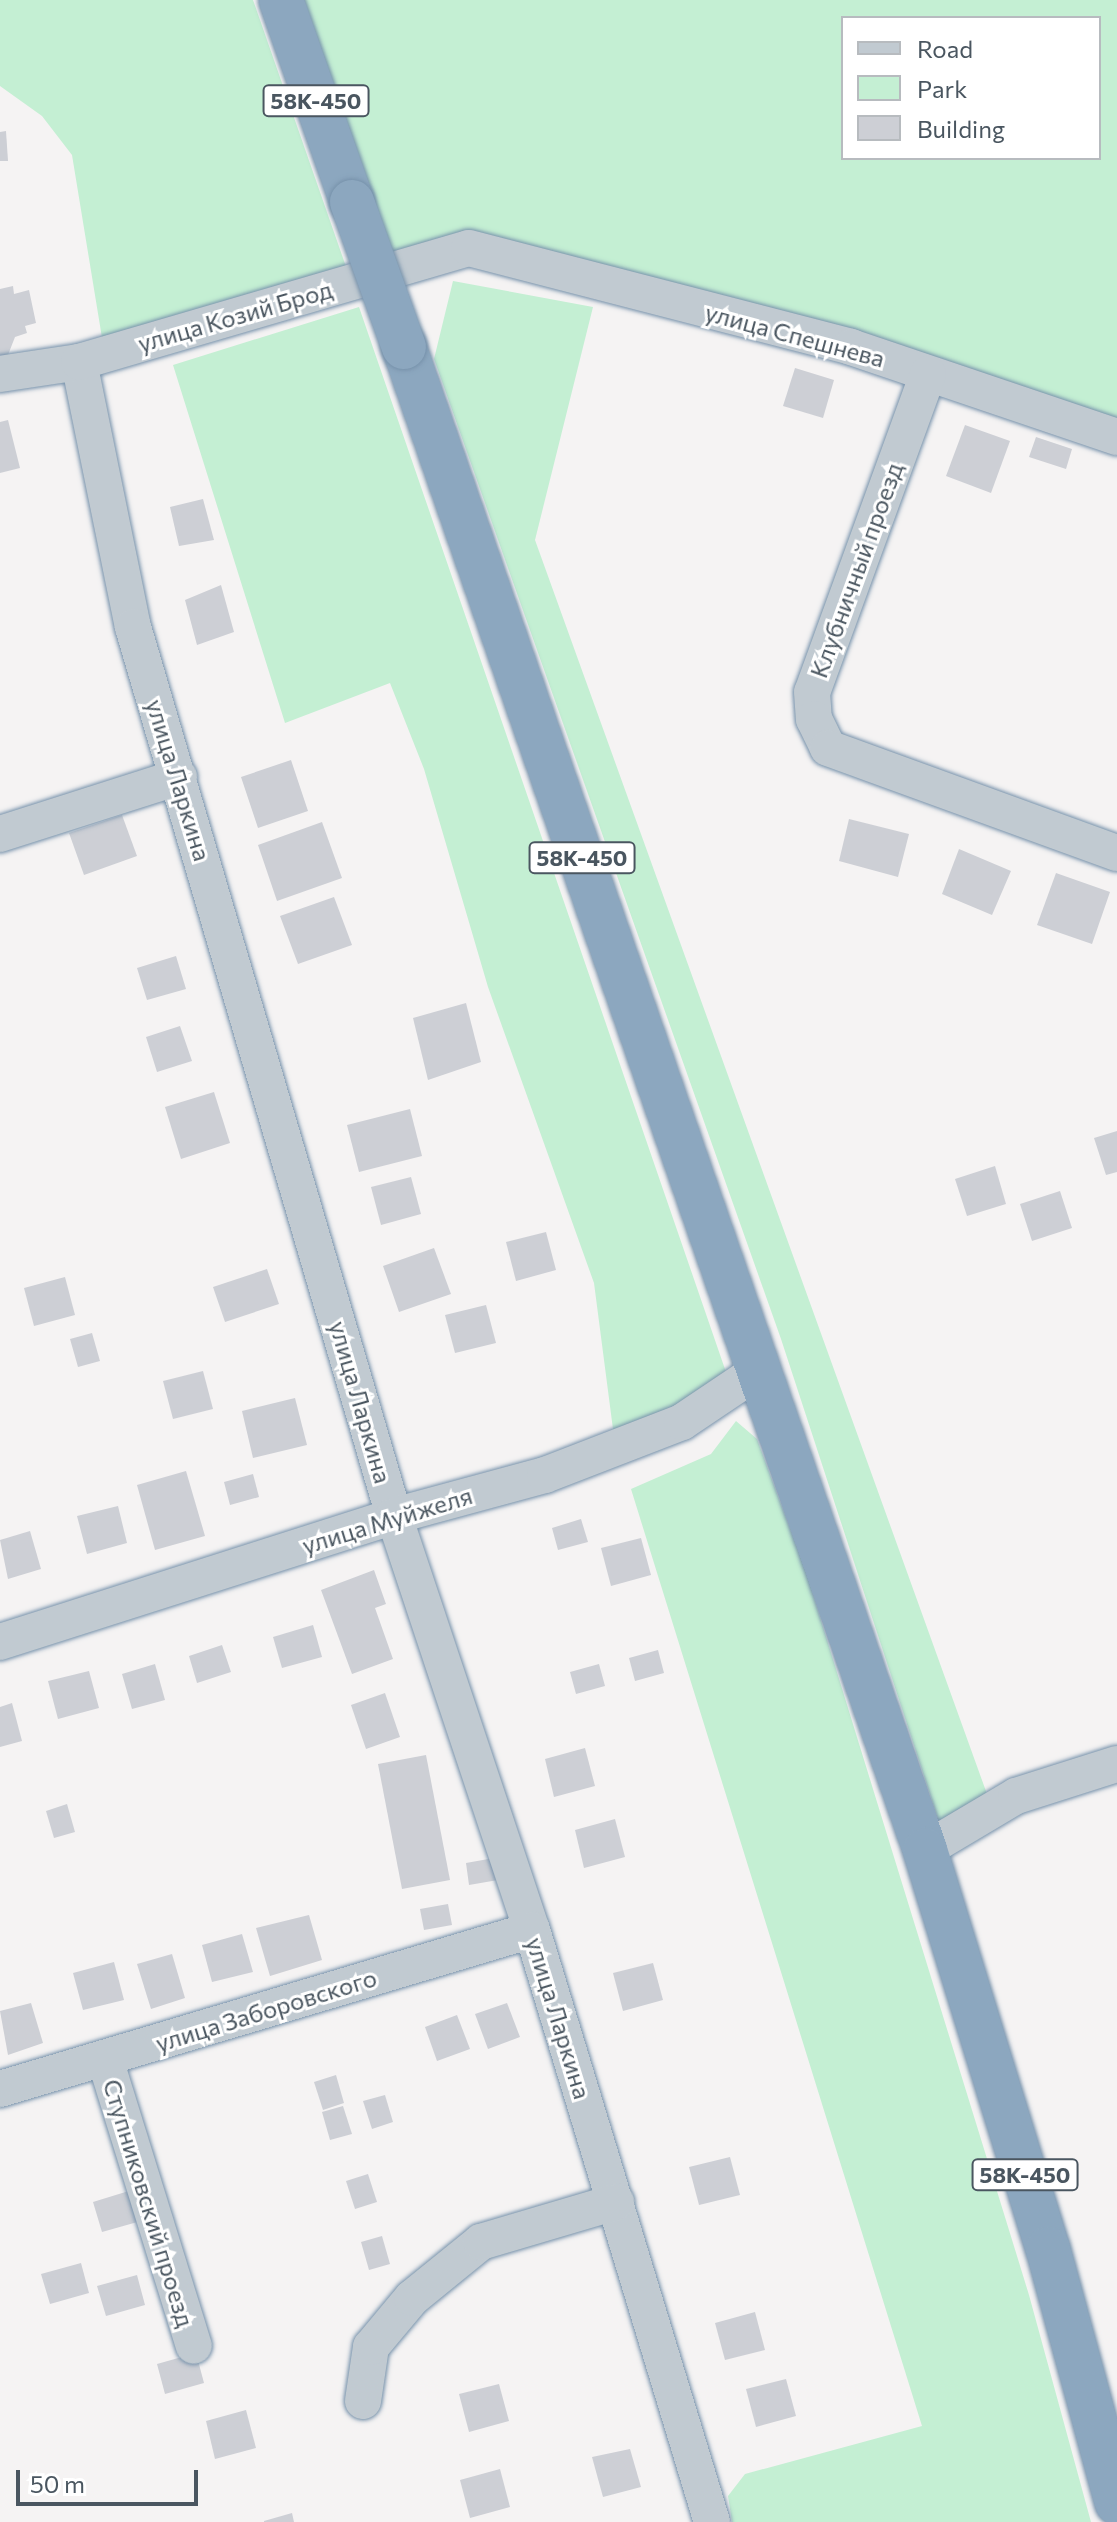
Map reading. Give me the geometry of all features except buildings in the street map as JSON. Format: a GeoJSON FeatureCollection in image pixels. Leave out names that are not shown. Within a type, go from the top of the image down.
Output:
{"type":"FeatureCollection","features":[{"type":"Feature","properties":{"kind":"highway","name":"58К-450"},"geometry":{"type":"LineString","coordinates":[[281,0],[761,1369],[925,1850],[1048,2249],[1117,2503]]}},
{"type":"Feature","properties":{"kind":"street","name":"улица Козий Брод"},"geometry":{"type":"LineString","coordinates":[[0,374],[79,362],[469,248]]}},
{"type":"Feature","properties":{"kind":"street","name":"улица Спешнева"},"geometry":{"type":"LineString","coordinates":[[469,248],[851,347],[1117,437]]}},
{"type":"Feature","properties":{"kind":"street","name":"улица Ларкина"},"geometry":{"type":"LineString","coordinates":[[79,362],[133,627],[394,1516],[532,1930],[712,2522]]}},
{"type":"Feature","properties":{"kind":"street","name":"Клубничный проезд"},"geometry":{"type":"LineString","coordinates":[[928,374],[812,692],[814,719],[828,748],[1117,853]]}},
{"type":"Feature","properties":{"kind":"street"},"geometry":{"type":"LineString","coordinates":[[0,834],[179,777]]}},
{"type":"Feature","properties":{"kind":"street","name":"улица Муйжеля"},"geometry":{"type":"LineString","coordinates":[[0,1642],[394,1516],[545,1475],[682,1422],[761,1369]]}},
{"type":"Feature","properties":{"kind":"street"},"geometry":{"type":"LineString","coordinates":[[925,1850],[1016,1796],[1117,1764]]}},
{"type":"Feature","properties":{"kind":"street","name":"улица Заборовского"},"geometry":{"type":"LineString","coordinates":[[0,2089],[532,1930]]}},
{"type":"Feature","properties":{"kind":"street","name":"Ступниковский проезд"},"geometry":{"type":"LineString","coordinates":[[105,2059],[194,2346]]}},
{"type":"Feature","properties":{"kind":"street"},"geometry":{"type":"LineString","coordinates":[[363,2401],[371,2347],[412,2298],[481,2242],[616,2202]]}},
{"type":"Feature","properties":{"kind":"green space"},"geometry":{"type":"Polygon","coordinates":[[[0,0],[253,0],[351,281],[104,350],[72,155],[42,116],[0,86],[0,0]]]}},
{"type":"Feature","properties":{"kind":"green space"},"geometry":{"type":"Polygon","coordinates":[[[301,0],[1117,0],[1117,431],[466,259],[399,268],[301,0]]]}},
{"type":"Feature","properties":{"kind":"green space"},"geometry":{"type":"Polygon","coordinates":[[[453,281],[593,307],[535,540],[987,1794],[940,1825],[781,1339],[434,359],[453,281]]]}},
{"type":"Feature","properties":{"kind":"green space"},"geometry":{"type":"Polygon","coordinates":[[[359,307],[727,1375],[680,1413],[614,1437],[594,1283],[488,987],[424,769],[390,683],[285,723],[173,365],[359,307]]]}},
{"type":"Feature","properties":{"kind":"green space"},"geometry":{"type":"Polygon","coordinates":[[[736,1421],[757,1439],[807,1575],[1029,2295],[1091,2522],[732,2522],[728,2496],[745,2474],[922,2426],[631,1489],[711,1454],[736,1421]]]}}]}
